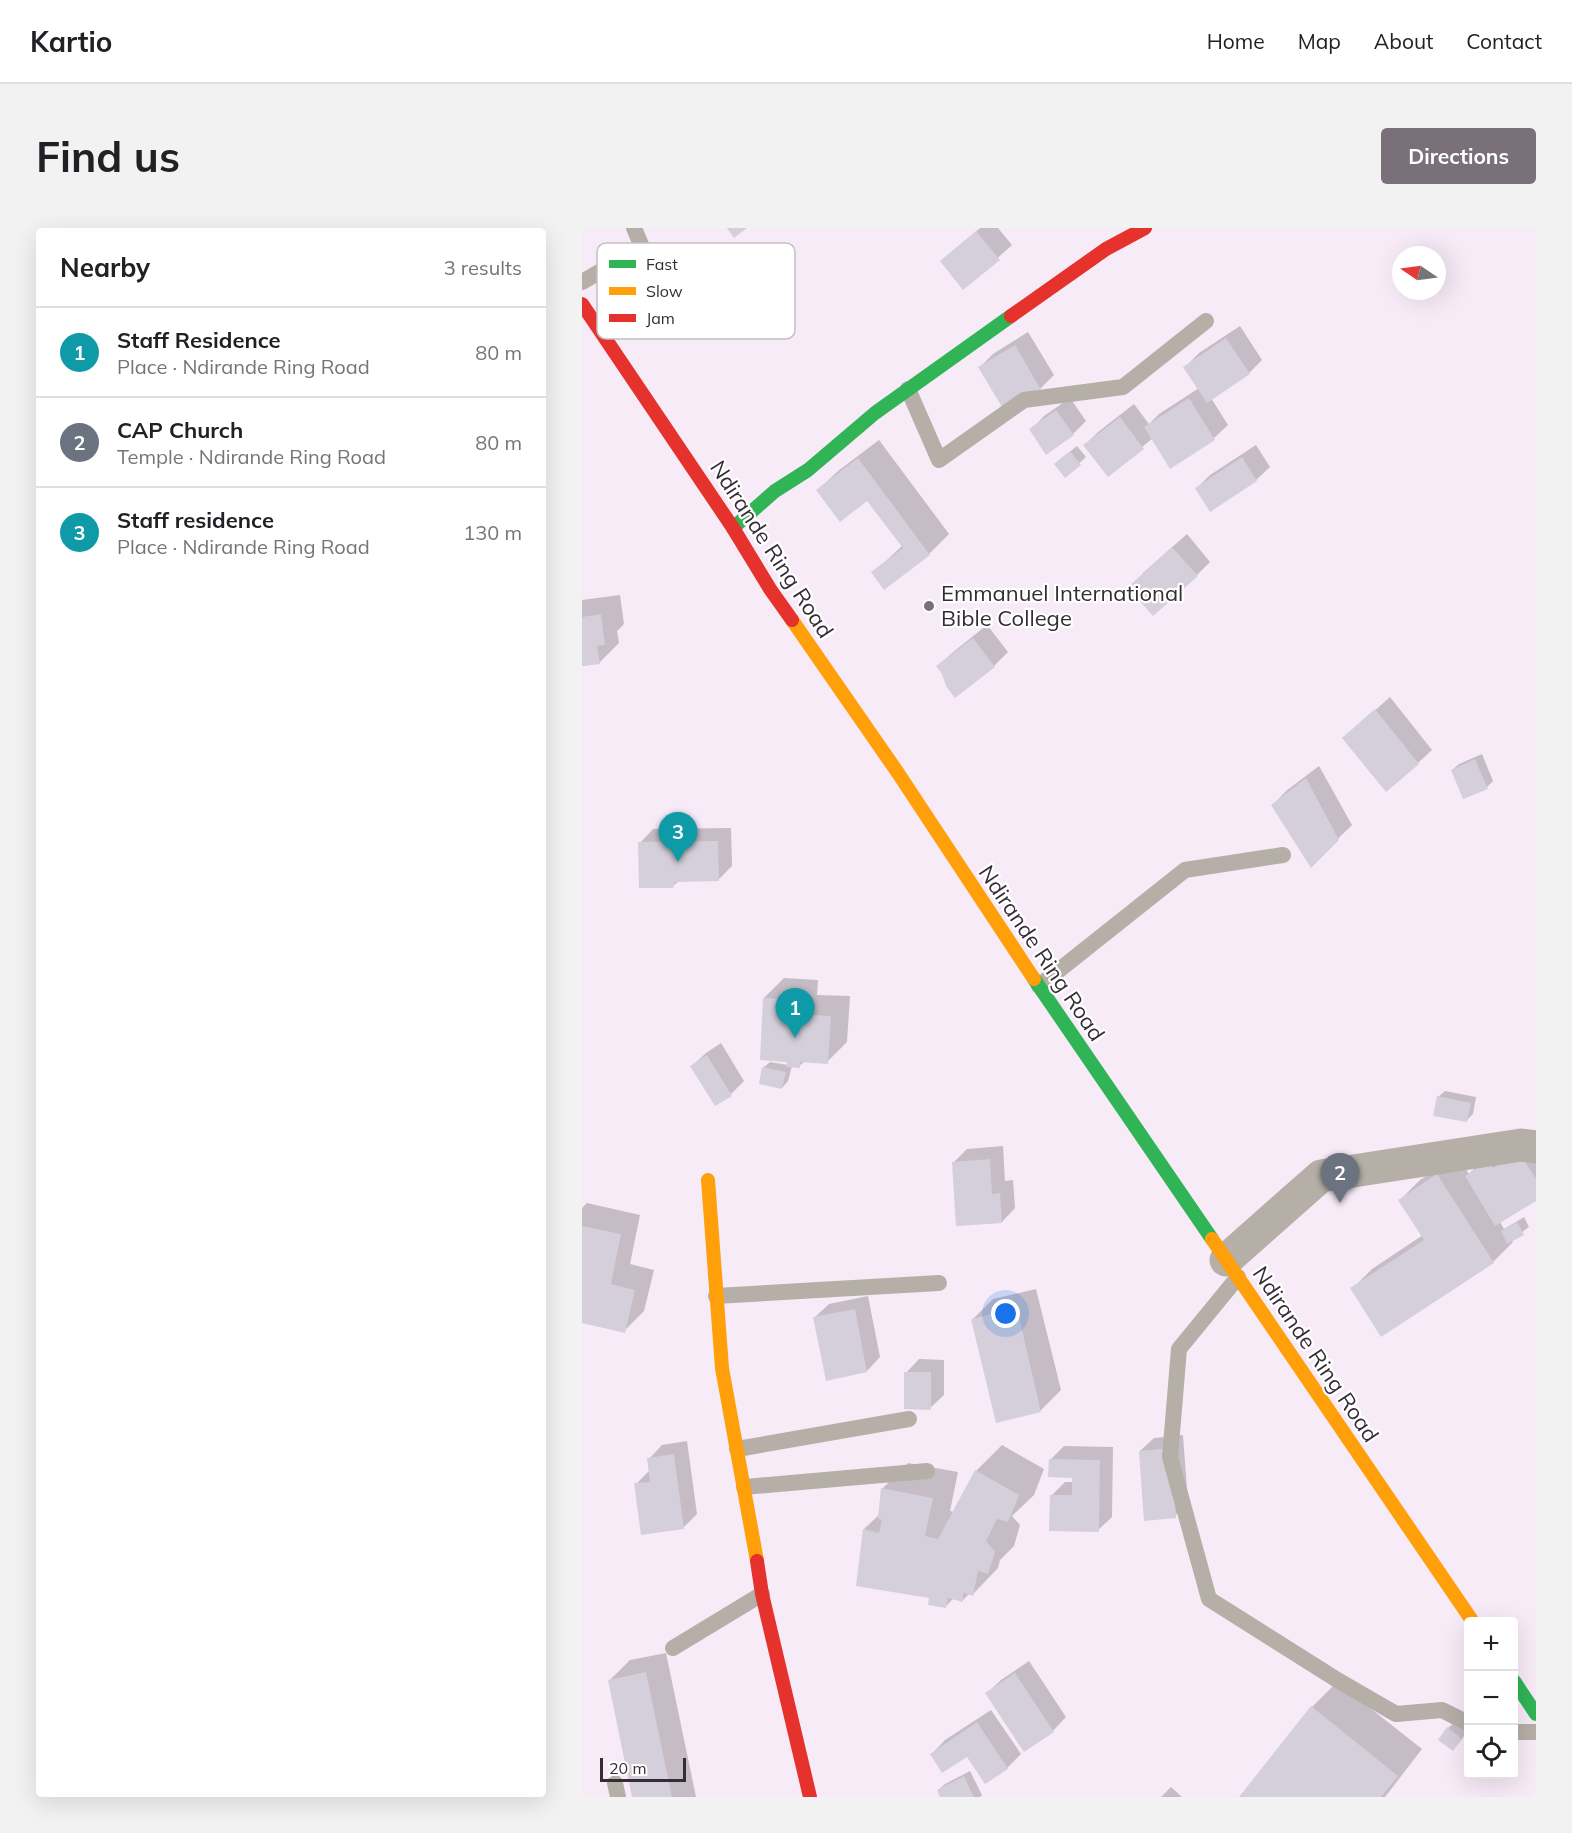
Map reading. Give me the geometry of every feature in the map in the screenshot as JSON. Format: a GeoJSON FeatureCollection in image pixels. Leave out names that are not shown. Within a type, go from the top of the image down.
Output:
{"type":"FeatureCollection","features":[{"type":"Feature","properties":{"kind":"street"},"geometry":{"type":"LineString","coordinates":[[733,528],[775,491],[808,470],[875,413],[1106,249],[1145,228]]}},
{"type":"Feature","properties":{"kind":"street","name":"Ndirande Ring Road"},"geometry":{"type":"LineString","coordinates":[[582,304],[597,326]]}},
{"type":"Feature","properties":{"kind":"street","name":"Ndirande Ring Road"},"geometry":{"type":"LineString","coordinates":[[606,339],[733,528],[770,589],[898,773],[1039,986],[1470,1617]]}},
{"type":"Feature","properties":{"kind":"street"},"geometry":{"type":"LineString","coordinates":[[1232,1268],[1321,1176],[1521,1144],[1536,1147]]}},
{"type":"Feature","properties":{"kind":"street"},"geometry":{"type":"LineString","coordinates":[[708,1180],[722,1368],[762,1594],[810,1797]]}},
{"type":"Feature","properties":{"kind":"street"},"geometry":{"type":"LineString","coordinates":[[1518,1687],[1536,1714]]}},
{"type":"Feature","properties":{"kind":"lane"},"geometry":{"type":"LineString","coordinates":[[634,228],[640,243]]}},
{"type":"Feature","properties":{"kind":"lane"},"geometry":{"type":"LineString","coordinates":[[582,282],[597,273]]}},
{"type":"Feature","properties":{"kind":"lane"},"geometry":{"type":"LineString","coordinates":[[908,389],[939,460],[1024,400],[1123,387],[1206,321]]}},
{"type":"Feature","properties":{"kind":"lane"},"geometry":{"type":"LineString","coordinates":[[1039,986],[1185,870],[1283,855]]}},
{"type":"Feature","properties":{"kind":"lane"},"geometry":{"type":"LineString","coordinates":[[1232,1268],[1179,1349],[1170,1457],[1209,1599],[1396,1714],[1442,1710],[1464,1721]]}},
{"type":"Feature","properties":{"kind":"lane"},"geometry":{"type":"LineString","coordinates":[[716,1296],[939,1283]]}},
{"type":"Feature","properties":{"kind":"lane"},"geometry":{"type":"LineString","coordinates":[[737,1449],[909,1419]]}},
{"type":"Feature","properties":{"kind":"lane"},"geometry":{"type":"LineString","coordinates":[[744,1487],[927,1471]]}},
{"type":"Feature","properties":{"kind":"lane"},"geometry":{"type":"LineString","coordinates":[[673,1648],[762,1594]]}},
{"type":"Feature","properties":{"kind":"lane"},"geometry":{"type":"LineString","coordinates":[[1518,1732],[1536,1732]]}},
{"type":"Feature","properties":{"kind":"building"},"geometry":{"type":"Polygon","coordinates":[[[727,228],[747,228],[734,238],[727,228]]]}},
{"type":"Feature","properties":{"kind":"building"},"geometry":{"type":"Polygon","coordinates":[[[976,231],[1000,260],[963,290],[940,261],[976,231]]]}},
{"type":"Feature","properties":{"kind":"building"},"geometry":{"type":"Polygon","coordinates":[[[1226,338],[1250,374],[1207,403],[1183,367],[1226,338]]]}},
{"type":"Feature","properties":{"kind":"building"},"geometry":{"type":"Polygon","coordinates":[[[1015,345],[1041,390],[1005,412],[978,367],[1015,345]]]}},
{"type":"Feature","properties":{"kind":"building"},"geometry":{"type":"Polygon","coordinates":[[[1189,398],[1215,440],[1170,469],[1144,427],[1189,398]]]}},
{"type":"Feature","properties":{"kind":"building"},"geometry":{"type":"Polygon","coordinates":[[[1056,410],[1074,435],[1046,455],[1029,429],[1056,410]]]}},
{"type":"Feature","properties":{"kind":"building"},"geometry":{"type":"Polygon","coordinates":[[[1120,417],[1144,449],[1108,477],[1083,445],[1120,417]]]}},
{"type":"Feature","properties":{"kind":"building"},"geometry":{"type":"Polygon","coordinates":[[[1070,451],[1081,465],[1065,478],[1054,464],[1070,451]]]}},
{"type":"Feature","properties":{"kind":"building"},"geometry":{"type":"Polygon","coordinates":[[[1242,457],[1257,481],[1210,512],[1195,488],[1242,457]]]}},
{"type":"Feature","properties":{"kind":"building"},"geometry":{"type":"Polygon","coordinates":[[[858,458],[930,555],[884,590],[871,572],[903,548],[867,501],[840,522],[816,490],[858,458]]]}},
{"type":"Feature","properties":{"kind":"building"},"geometry":{"type":"Polygon","coordinates":[[[1172,547],[1198,576],[1153,616],[1128,587],[1172,547]]]}},
{"type":"Feature","properties":{"kind":"building"},"geometry":{"type":"Polygon","coordinates":[[[601,614],[605,645],[597,646],[600,664],[582,666],[582,617],[601,614]]]}},
{"type":"Feature","properties":{"kind":"building"},"geometry":{"type":"Polygon","coordinates":[[[973,638],[995,667],[955,698],[936,666],[973,638]]]}},
{"type":"Feature","properties":{"kind":"building"},"geometry":{"type":"Polygon","coordinates":[[[1375,709],[1419,764],[1386,792],[1342,738],[1375,709]]]}},
{"type":"Feature","properties":{"kind":"building"},"geometry":{"type":"Polygon","coordinates":[[[1475,759],[1488,789],[1463,799],[1451,770],[1475,759]]]}},
{"type":"Feature","properties":{"kind":"building"},"geometry":{"type":"Polygon","coordinates":[[[1306,778],[1339,840],[1311,868],[1271,805],[1306,778]]]}},
{"type":"Feature","properties":{"kind":"building"},"geometry":{"type":"Polygon","coordinates":[[[718,841],[719,881],[675,882],[673,888],[639,888],[638,842],[718,841]]]}},
{"type":"Feature","properties":{"kind":"building"},"geometry":{"type":"Polygon","coordinates":[[[763,998],[799,999],[798,1014],[831,1016],[828,1064],[800,1062],[800,1068],[786,1067],[787,1062],[760,1060],[763,998]]]}},
{"type":"Feature","properties":{"kind":"building"},"geometry":{"type":"Polygon","coordinates":[[[707,1055],[732,1096],[715,1106],[690,1066],[707,1055]]]}},
{"type":"Feature","properties":{"kind":"building"},"geometry":{"type":"Polygon","coordinates":[[[762,1067],[786,1072],[782,1089],[759,1084],[762,1067]]]}},
{"type":"Feature","properties":{"kind":"building"},"geometry":{"type":"Polygon","coordinates":[[[1437,1096],[1471,1103],[1467,1122],[1433,1116],[1437,1096]]]}},
{"type":"Feature","properties":{"kind":"building"},"geometry":{"type":"Polygon","coordinates":[[[1519,1152],[1536,1179],[1536,1201],[1495,1226],[1465,1176],[1489,1161],[1493,1168],[1519,1152]]]}},
{"type":"Feature","properties":{"kind":"building"},"geometry":{"type":"Polygon","coordinates":[[[990,1159],[992,1194],[1000,1193],[1002,1223],[956,1226],[952,1162],[990,1159]]]}},
{"type":"Feature","properties":{"kind":"building"},"geometry":{"type":"Polygon","coordinates":[[[1437,1174],[1494,1263],[1381,1337],[1350,1288],[1424,1240],[1398,1200],[1437,1174]]]}},
{"type":"Feature","properties":{"kind":"building"},"geometry":{"type":"Polygon","coordinates":[[[1517,1222],[1524,1235],[1507,1244],[1501,1231],[1517,1222]]]}},
{"type":"Feature","properties":{"kind":"building"},"geometry":{"type":"Polygon","coordinates":[[[582,1226],[621,1234],[611,1284],[635,1290],[625,1333],[582,1323],[582,1226]]]}},
{"type":"Feature","properties":{"kind":"building"},"geometry":{"type":"Polygon","coordinates":[[[1017,1308],[1041,1412],[996,1423],[971,1319],[1017,1308]]]}},
{"type":"Feature","properties":{"kind":"building"},"geometry":{"type":"Polygon","coordinates":[[[855,1309],[867,1372],[826,1381],[813,1317],[855,1309]]]}},
{"type":"Feature","properties":{"kind":"building"},"geometry":{"type":"Polygon","coordinates":[[[904,1372],[931,1372],[931,1410],[904,1409],[904,1372]]]}},
{"type":"Feature","properties":{"kind":"building"},"geometry":{"type":"Polygon","coordinates":[[[1170,1448],[1176,1518],[1144,1521],[1139,1451],[1170,1448]]]}},
{"type":"Feature","properties":{"kind":"building"},"geometry":{"type":"Polygon","coordinates":[[[674,1454],[684,1529],[641,1535],[634,1483],[650,1482],[647,1458],[674,1454]]]}},
{"type":"Feature","properties":{"kind":"building"},"geometry":{"type":"Polygon","coordinates":[[[1049,1459],[1100,1460],[1099,1532],[1049,1531],[1050,1495],[1072,1495],[1072,1478],[1048,1477],[1049,1459]]]}},
{"type":"Feature","properties":{"kind":"building"},"geometry":{"type":"Polygon","coordinates":[[[975,1470],[1019,1495],[1008,1522],[997,1519],[986,1541],[995,1552],[988,1574],[978,1571],[973,1596],[963,1593],[963,1602],[948,1598],[946,1608],[928,1605],[929,1598],[856,1586],[863,1529],[879,1533],[882,1520],[878,1518],[881,1488],[933,1498],[925,1536],[938,1539],[975,1470]]]}},
{"type":"Feature","properties":{"kind":"building"},"geometry":{"type":"Polygon","coordinates":[[[646,1672],[672,1797],[632,1797],[608,1680],[646,1672]]]}},
{"type":"Feature","properties":{"kind":"building"},"geometry":{"type":"Polygon","coordinates":[[[1015,1673],[1054,1732],[1024,1752],[985,1693],[1015,1673]]]}},
{"type":"Feature","properties":{"kind":"building"},"geometry":{"type":"Polygon","coordinates":[[[1311,1706],[1398,1776],[1381,1797],[1239,1797],[1311,1706]]]}},
{"type":"Feature","properties":{"kind":"building"},"geometry":{"type":"Polygon","coordinates":[[[977,1722],[1008,1769],[985,1784],[967,1757],[942,1773],[930,1754],[977,1722]]]}},
{"type":"Feature","properties":{"kind":"building"},"geometry":{"type":"Polygon","coordinates":[[[1447,1727],[1462,1739],[1453,1751],[1438,1740],[1447,1727]]]}},
{"type":"Feature","properties":{"kind":"building"},"geometry":{"type":"Polygon","coordinates":[[[964,1776],[974,1797],[940,1797],[937,1790],[964,1776]]]}},
{"type":"Feature","properties":{"kind":"traffic: fast"},"geometry":{"type":"LineString","coordinates":[[733,528],[775,491],[808,470],[875,413],[1011,316]]}},
{"type":"Feature","properties":{"kind":"traffic: fast"},"geometry":{"type":"LineString","coordinates":[[1034,979],[1212,1239]]}},
{"type":"Feature","properties":{"kind":"traffic: fast"},"geometry":{"type":"LineString","coordinates":[[1518,1687],[1536,1714]]}},
{"type":"Feature","properties":{"kind":"traffic: slow"},"geometry":{"type":"LineString","coordinates":[[792,620],[898,773],[1034,979]]}},
{"type":"Feature","properties":{"kind":"traffic: slow"},"geometry":{"type":"LineString","coordinates":[[708,1180],[722,1368],[757,1561]]}},
{"type":"Feature","properties":{"kind":"traffic: slow"},"geometry":{"type":"LineString","coordinates":[[1212,1239],[1470,1617]]}},
{"type":"Feature","properties":{"kind":"traffic: jam"},"geometry":{"type":"LineString","coordinates":[[1011,316],[1106,249],[1145,228]]}},
{"type":"Feature","properties":{"kind":"traffic: jam"},"geometry":{"type":"LineString","coordinates":[[582,304],[597,326]]}},
{"type":"Feature","properties":{"kind":"traffic: jam"},"geometry":{"type":"LineString","coordinates":[[606,339],[792,620]]}},
{"type":"Feature","properties":{"kind":"traffic: jam"},"geometry":{"type":"LineString","coordinates":[[757,1561],[762,1594],[810,1797]]}},
{"type":"Feature","properties":{"kind":"place","name":"Emmanuel International Bible College"},"geometry":{"type":"Point","coordinates":[929,606]}},
{"type":"Feature","properties":{"kind":"place","name":"Staff residence"},"geometry":{"type":"Point","coordinates":[678,862]}},
{"type":"Feature","properties":{"kind":"place","name":"Staff Residence"},"geometry":{"type":"Point","coordinates":[795,1038]}},
{"type":"Feature","properties":{"kind":"place","name":"CAP Church"},"geometry":{"type":"Point","coordinates":[1340,1203]}}]}
